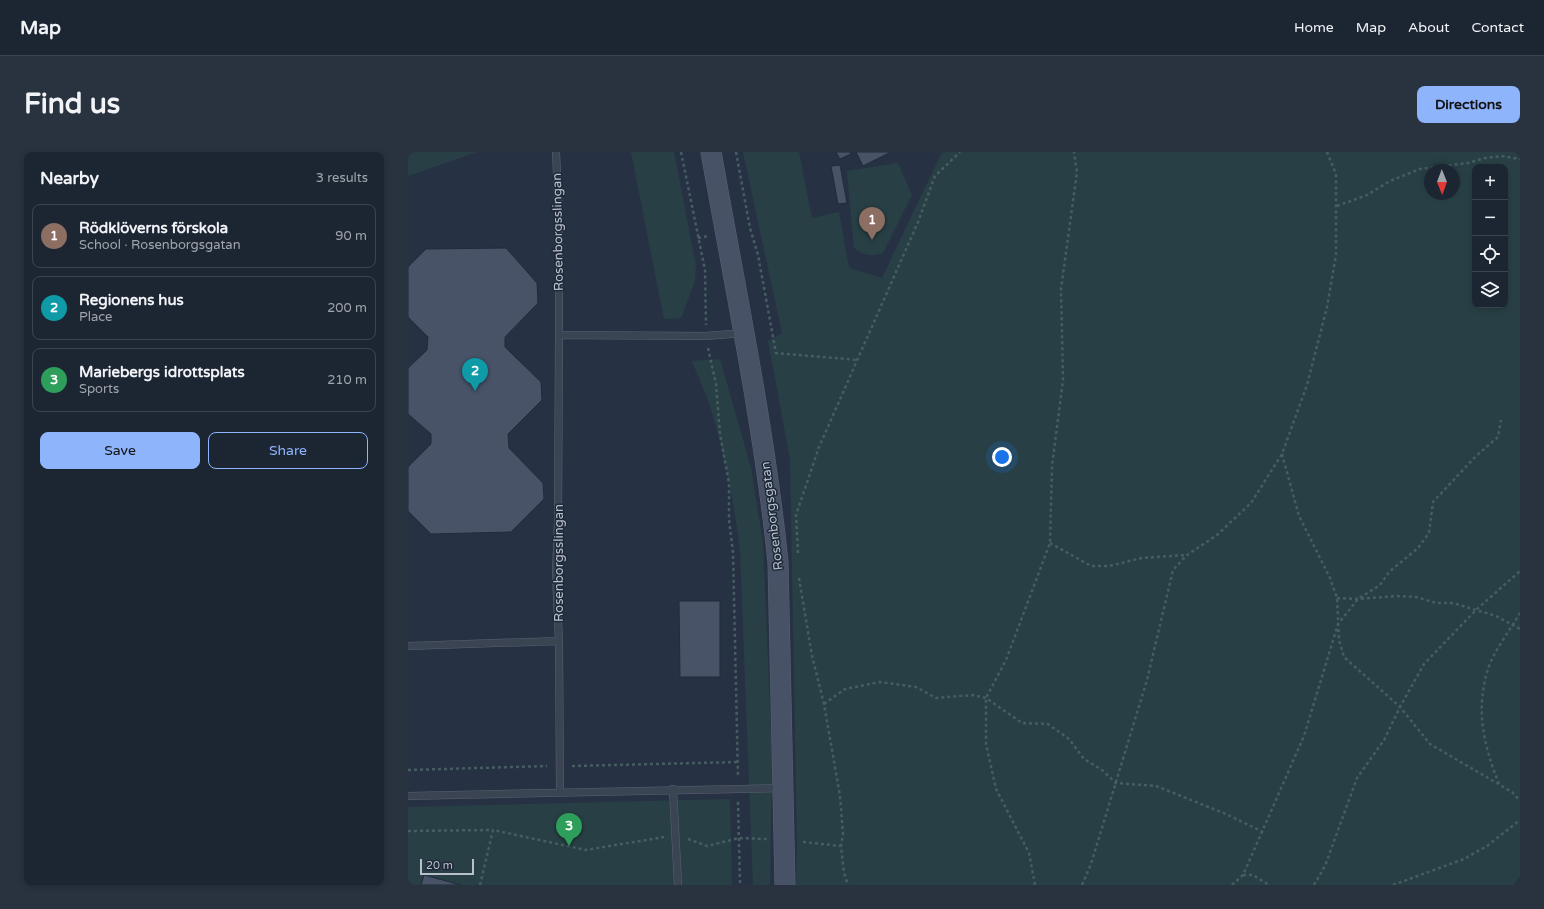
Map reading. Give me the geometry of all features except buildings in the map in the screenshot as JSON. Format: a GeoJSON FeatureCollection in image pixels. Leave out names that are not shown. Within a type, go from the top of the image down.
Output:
{"type":"FeatureCollection","features":[{"type":"Feature","properties":{"kind":"street","name":"Rosenborgsgatan"},"geometry":{"type":"LineString","coordinates":[[711,152],[743,332],[773,520],[777,555],[784,788],[785,885]]}},
{"type":"Feature","properties":{"kind":"lane","name":"Rosenborgsslingan"},"geometry":{"type":"LineString","coordinates":[[556,152],[559,219],[558,522],[556,575],[559,641],[560,792]]}},
{"type":"Feature","properties":{"kind":"lane"},"geometry":{"type":"LineString","coordinates":[[559,335],[706,336],[743,332]]}},
{"type":"Feature","properties":{"kind":"lane"},"geometry":{"type":"LineString","coordinates":[[408,646],[559,641]]}},
{"type":"Feature","properties":{"kind":"lane"},"geometry":{"type":"LineString","coordinates":[[408,796],[673,789],[784,788]]}},
{"type":"Feature","properties":{"kind":"lane"},"geometry":{"type":"LineString","coordinates":[[673,789],[678,885]]}},
{"type":"Feature","properties":{"kind":"path"},"geometry":{"type":"LineString","coordinates":[[681,152],[705,270],[706,336],[716,384],[720,434],[729,483],[729,520],[733,552],[740,885]]}},
{"type":"Feature","properties":{"kind":"path"},"geometry":{"type":"LineString","coordinates":[[736,152],[750,228],[758,255],[776,353],[857,360]]}},
{"type":"Feature","properties":{"kind":"path"},"geometry":{"type":"LineString","coordinates":[[798,560],[796,515],[819,447],[918,222],[935,176],[960,152]]}},
{"type":"Feature","properties":{"kind":"path"},"geometry":{"type":"LineString","coordinates":[[1035,885],[1029,853],[996,789],[986,744],[986,698],[1006,660],[1050,542],[1052,466],[1063,380],[1061,288],[1077,172],[1074,152]]}},
{"type":"Feature","properties":{"kind":"path"},"geometry":{"type":"LineString","coordinates":[[1082,885],[1091,864],[1147,680],[1173,570],[1187,555],[1217,535],[1252,503],[1282,454],[1307,385],[1327,307],[1336,255],[1336,174],[1328,152]]}},
{"type":"Feature","properties":{"kind":"path"},"geometry":{"type":"LineString","coordinates":[[1337,206],[1367,195],[1390,181],[1420,169],[1468,163],[1485,158],[1502,156],[1520,159]]}},
{"type":"Feature","properties":{"kind":"path"},"geometry":{"type":"LineString","coordinates":[[1232,885],[1243,875],[1304,736],[1338,624],[1358,599],[1380,585],[1390,572],[1418,548],[1429,533],[1433,502],[1476,456],[1498,438],[1501,420]]}},
{"type":"Feature","properties":{"kind":"path"},"geometry":{"type":"LineString","coordinates":[[1282,454],[1299,516],[1330,578],[1337,598],[1339,640],[1344,657],[1400,707],[1430,744],[1512,792],[1520,802]]}},
{"type":"Feature","properties":{"kind":"path"},"geometry":{"type":"LineString","coordinates":[[1050,542],[1091,566],[1109,566],[1142,558],[1187,555]]}},
{"type":"Feature","properties":{"kind":"path"},"geometry":{"type":"LineString","coordinates":[[1314,885],[1325,866],[1357,778],[1384,740],[1400,707],[1424,664],[1476,610],[1520,571]]}},
{"type":"Feature","properties":{"kind":"path"},"geometry":{"type":"LineString","coordinates":[[799,575],[812,656],[824,704],[840,796],[843,834],[841,846],[844,873],[848,885]]}},
{"type":"Feature","properties":{"kind":"path"},"geometry":{"type":"LineString","coordinates":[[1337,598],[1358,599],[1397,596],[1416,597],[1436,603],[1453,603],[1496,616],[1520,629]]}},
{"type":"Feature","properties":{"kind":"path"},"geometry":{"type":"LineString","coordinates":[[1500,785],[1488,756],[1480,712],[1488,668],[1520,613]]}},
{"type":"Feature","properties":{"kind":"path"},"geometry":{"type":"LineString","coordinates":[[824,704],[845,689],[880,682],[916,688],[936,698],[973,695],[986,698],[1022,723],[1048,724],[1069,739],[1084,759],[1102,770],[1116,783],[1156,786],[1226,814],[1263,832]]}},
{"type":"Feature","properties":{"kind":"path"},"geometry":{"type":"LineString","coordinates":[[1393,885],[1464,859],[1487,846],[1520,820]]}},
{"type":"Feature","properties":{"kind":"path"},"geometry":{"type":"LineString","coordinates":[[408,831],[493,830],[586,850],[676,835],[707,846],[739,838],[785,840],[841,846]]}},
{"type":"Feature","properties":{"kind":"path"},"geometry":{"type":"LineString","coordinates":[[480,885],[493,830]]}},
{"type":"Feature","properties":{"kind":"path"},"geometry":{"type":"LineString","coordinates":[[1243,875],[1254,875],[1270,885]]}},
{"type":"Feature","properties":{"kind":"green space"},"geometry":{"type":"Polygon","coordinates":[[[408,152],[477,152],[408,176],[408,152]]]}},
{"type":"Feature","properties":{"kind":"green space"},"geometry":{"type":"Polygon","coordinates":[[[631,152],[674,152],[696,266],[695,281],[681,318],[664,319],[631,152]]]}},
{"type":"Feature","properties":{"kind":"green space"},"geometry":{"type":"Polygon","coordinates":[[[743,152],[799,152],[812,218],[839,212],[849,268],[882,278],[941,154],[944,152],[1520,152],[1520,876],[1514,885],[796,885],[797,842],[790,459],[768,341],[782,333],[743,152]]]}},
{"type":"Feature","properties":{"kind":"green space"},"geometry":{"type":"Polygon","coordinates":[[[898,163],[912,195],[883,253],[875,255],[864,254],[854,248],[847,171],[898,163]]]}},
{"type":"Feature","properties":{"kind":"green space"},"geometry":{"type":"Polygon","coordinates":[[[720,359],[751,468],[763,543],[772,758],[770,885],[753,885],[740,550],[738,532],[721,444],[709,403],[692,361],[720,359]]]}},
{"type":"Feature","properties":{"kind":"green space"},"geometry":{"type":"Polygon","coordinates":[[[730,799],[732,885],[408,885],[408,807],[730,799]]]}},
{"type":"Feature","properties":{"kind":"place","name":"Rödklöverns förskola"},"geometry":{"type":"Point","coordinates":[872,240]}},
{"type":"Feature","properties":{"kind":"place","name":"Regionens hus"},"geometry":{"type":"Point","coordinates":[475,391]}},
{"type":"Feature","properties":{"kind":"place","name":"Mariebergs idrottsplats"},"geometry":{"type":"Point","coordinates":[569,846]}}]}
